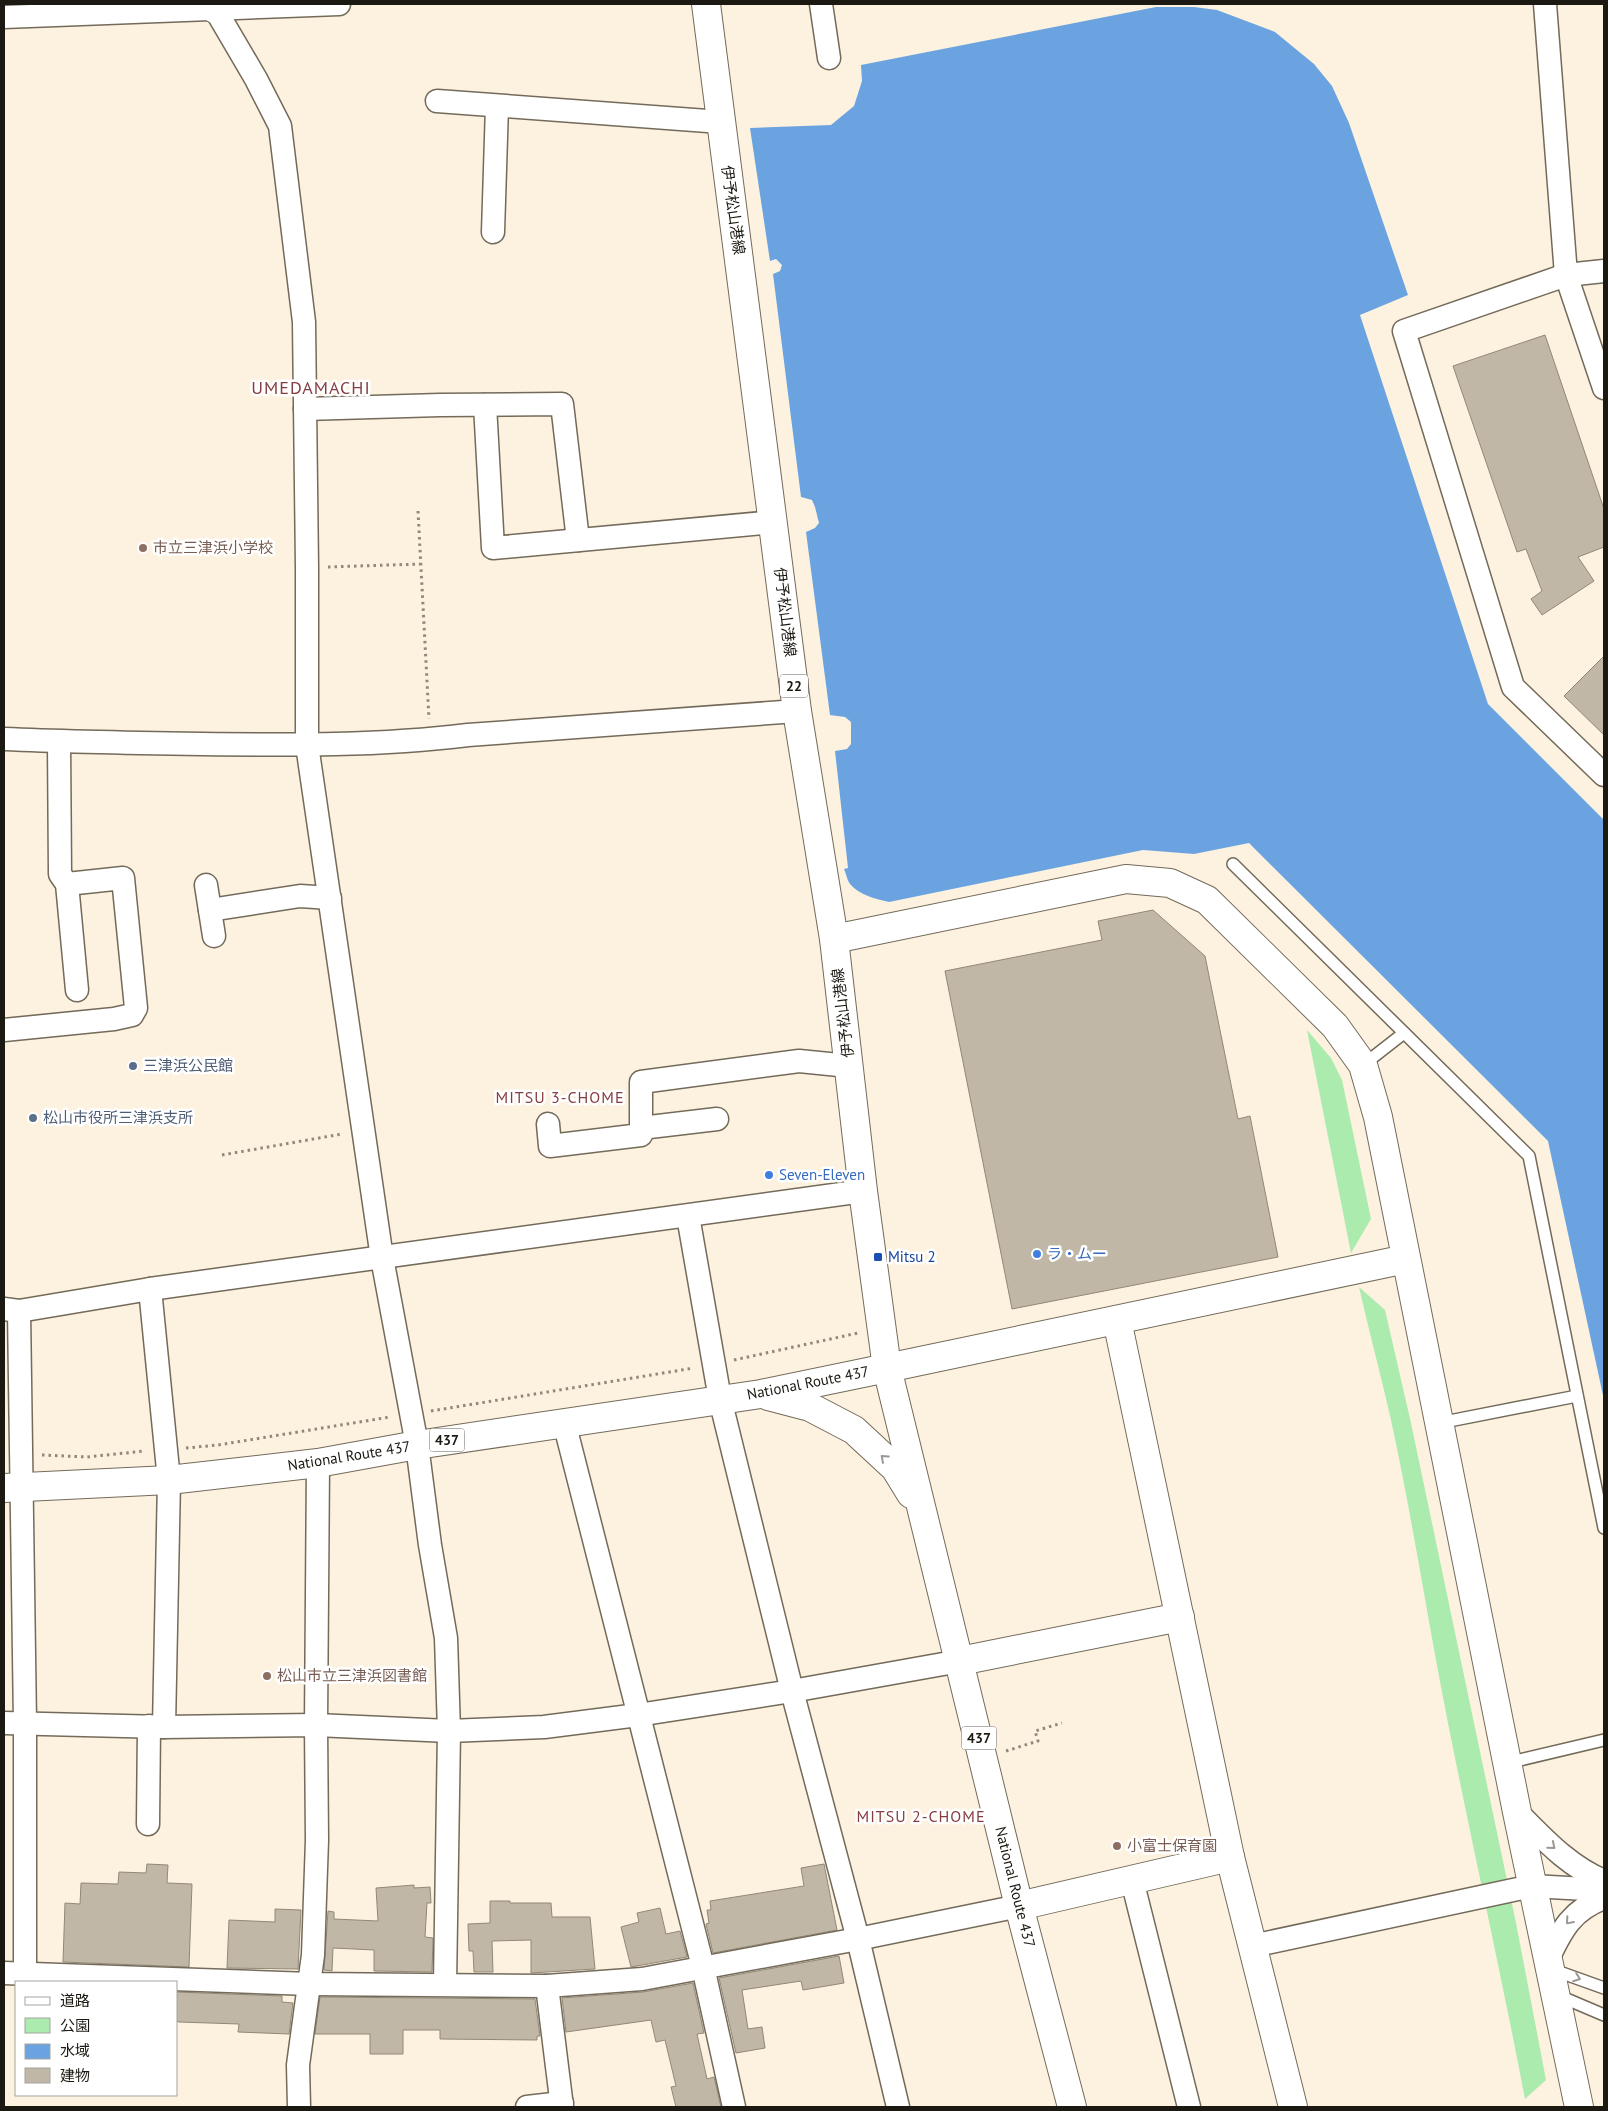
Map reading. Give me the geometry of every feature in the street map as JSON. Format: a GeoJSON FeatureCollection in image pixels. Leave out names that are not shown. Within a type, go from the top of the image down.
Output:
{"type":"FeatureCollection","features":[{"type":"Feature","properties":{"kind":"main road","name":"伊予松山港線"},"geometry":{"type":"LineString","coordinates":[[706,4],[797,711],[834,939],[863,1191],[887,1368]]}},
{"type":"Feature","properties":{"kind":"main road"},"geometry":{"type":"LineString","coordinates":[[834,939],[1126,880],[1170,883],[1207,900],[1335,1026],[1363,1065],[1378,1117],[1555,1995],[1575,2106]]}},
{"type":"Feature","properties":{"kind":"main road"},"geometry":{"type":"LineString","coordinates":[[887,1368],[1406,1259]]}},
{"type":"Feature","properties":{"kind":"main road"},"geometry":{"type":"LineString","coordinates":[[1117,1320],[1230,1857],[1293,2107]]}},
{"type":"Feature","properties":{"kind":"main road","name":"National Route 437"},"geometry":{"type":"LineString","coordinates":[[13,1488],[169,1480],[318,1463],[564,1422],[761,1394],[887,1368],[1019,1906],[1072,2107]]}},
{"type":"Feature","properties":{"kind":"main road"},"geometry":{"type":"LineString","coordinates":[[761,1394],[810,1407],[854,1430],[895,1468],[922,1512]]}},
{"type":"Feature","properties":{"kind":"main road"},"geometry":{"type":"LineString","coordinates":[[960,1661],[1180,1617]]}},
{"type":"Feature","properties":{"kind":"main road"},"geometry":{"type":"LineString","coordinates":[[1019,1906],[1230,1857]]}},
{"type":"Feature","properties":{"kind":"street"},"geometry":{"type":"LineString","coordinates":[[4,17],[212,6],[339,4]]}},
{"type":"Feature","properties":{"kind":"street"},"geometry":{"type":"LineString","coordinates":[[820,4],[829,58]]}},
{"type":"Feature","properties":{"kind":"street"},"geometry":{"type":"LineString","coordinates":[[1545,4],[1566,275],[1604,388]]}},
{"type":"Feature","properties":{"kind":"street"},"geometry":{"type":"LineString","coordinates":[[212,6],[256,79],[280,126],[304,322],[307,568],[306,746],[382,1258],[417,1445],[430,1545],[446,1638],[449,1731],[445,1984]]}},
{"type":"Feature","properties":{"kind":"street"},"geometry":{"type":"LineString","coordinates":[[436,101],[721,122]]}},
{"type":"Feature","properties":{"kind":"street"},"geometry":{"type":"LineString","coordinates":[[493,232],[497,106]]}},
{"type":"Feature","properties":{"kind":"street"},"geometry":{"type":"LineString","coordinates":[[1604,271],[1566,275],[1404,331],[1513,687],[1604,775]]}},
{"type":"Feature","properties":{"kind":"street"},"geometry":{"type":"LineString","coordinates":[[305,409],[562,404],[578,540]]}},
{"type":"Feature","properties":{"kind":"street"},"geometry":{"type":"LineString","coordinates":[[485,405],[494,548],[774,522]]}},
{"type":"Feature","properties":{"kind":"street"},"geometry":{"type":"LineString","coordinates":[[4,739],[59,742],[306,746],[431,739],[797,711]]}},
{"type":"Feature","properties":{"kind":"street"},"geometry":{"type":"LineString","coordinates":[[59,742],[60,874],[67,884],[77,990]]}},
{"type":"Feature","properties":{"kind":"street"},"geometry":{"type":"LineString","coordinates":[[4,1030],[114,1019],[132,1015],[136,1008],[123,878],[67,884]]}},
{"type":"Feature","properties":{"kind":"street"},"geometry":{"type":"LineString","coordinates":[[206,885],[214,936]]}},
{"type":"Feature","properties":{"kind":"street"},"geometry":{"type":"LineString","coordinates":[[210,910],[300,896],[330,898]]}},
{"type":"Feature","properties":{"kind":"street"},"geometry":{"type":"LineString","coordinates":[[548,1124],[550,1146],[642,1135],[640,1082],[799,1061],[849,1066]]}},
{"type":"Feature","properties":{"kind":"street"},"geometry":{"type":"LineString","coordinates":[[641,1128],[717,1119]]}},
{"type":"Feature","properties":{"kind":"street"},"geometry":{"type":"LineString","coordinates":[[863,1191],[11,1310],[14,1973],[310,1984],[547,1986],[642,1978],[858,1939],[1019,1906]]}},
{"type":"Feature","properties":{"kind":"street"},"geometry":{"type":"LineString","coordinates":[[688,1216],[720,1399],[792,1691],[858,1939],[898,2107]]}},
{"type":"Feature","properties":{"kind":"street"},"geometry":{"type":"LineString","coordinates":[[148,1824],[157,1727],[169,1480],[150,1290]]}},
{"type":"Feature","properties":{"kind":"street"},"geometry":{"type":"LineString","coordinates":[[564,1422],[703,1967],[734,2107]]}},
{"type":"Feature","properties":{"kind":"street"},"geometry":{"type":"LineString","coordinates":[[299,2107],[298,2065],[313,1955],[317,1840],[318,1463]]}},
{"type":"Feature","properties":{"kind":"street"},"geometry":{"type":"LineString","coordinates":[[14,1723],[157,1727],[316,1725],[449,1731],[544,1727],[638,1715],[792,1691],[960,1661]]}},
{"type":"Feature","properties":{"kind":"street"},"geometry":{"type":"LineString","coordinates":[[1517,1812],[1543,1839],[1575,1866],[1604,1880]]}},
{"type":"Feature","properties":{"kind":"street"},"geometry":{"type":"LineString","coordinates":[[1132,1880],[1189,2107]]}},
{"type":"Feature","properties":{"kind":"street"},"geometry":{"type":"LineString","coordinates":[[1252,1946],[1532,1886],[1604,1890]]}},
{"type":"Feature","properties":{"kind":"street"},"geometry":{"type":"LineString","coordinates":[[1548,1963],[1562,1930],[1575,1914],[1586,1905],[1604,1898]]}},
{"type":"Feature","properties":{"kind":"street"},"geometry":{"type":"LineString","coordinates":[[527,2107],[562,2105],[547,1986]]}},
{"type":"Feature","properties":{"kind":"lane"},"geometry":{"type":"LineString","coordinates":[[1233,864],[1529,1156],[1604,1528]]}},
{"type":"Feature","properties":{"kind":"lane"},"geometry":{"type":"LineString","coordinates":[[1363,1065],[1404,1033]]}},
{"type":"Feature","properties":{"kind":"lane"},"geometry":{"type":"LineString","coordinates":[[1439,1423],[1578,1396]]}},
{"type":"Feature","properties":{"kind":"lane"},"geometry":{"type":"LineString","coordinates":[[1507,1762],[1604,1740]]}},
{"type":"Feature","properties":{"kind":"lane"},"geometry":{"type":"LineString","coordinates":[[1548,1963],[1604,1988]]}},
{"type":"Feature","properties":{"kind":"lane"},"geometry":{"type":"LineString","coordinates":[[1555,1995],[1604,2015]]}},
{"type":"Feature","properties":{"kind":"path"},"geometry":{"type":"LineString","coordinates":[[418,511],[431,739]]}},
{"type":"Feature","properties":{"kind":"path"},"geometry":{"type":"LineString","coordinates":[[307,568],[420,564]]}},
{"type":"Feature","properties":{"kind":"path"},"geometry":{"type":"LineString","coordinates":[[222,1155],[364,1130]]}},
{"type":"Feature","properties":{"kind":"path"},"geometry":{"type":"LineString","coordinates":[[732,1360],[858,1333],[860,1327]]}},
{"type":"Feature","properties":{"kind":"path"},"geometry":{"type":"LineString","coordinates":[[425,1412],[703,1366]]}},
{"type":"Feature","properties":{"kind":"path"},"geometry":{"type":"LineString","coordinates":[[181,1448],[218,1445],[395,1416]]}},
{"type":"Feature","properties":{"kind":"path"},"geometry":{"type":"LineString","coordinates":[[41,1455],[87,1457],[153,1451]]}},
{"type":"Feature","properties":{"kind":"path"},"geometry":{"type":"LineString","coordinates":[[983,1757],[1038,1741],[1035,1731],[1062,1723]]}},
{"type":"Feature","properties":{"kind":"green space"},"geometry":{"type":"Polygon","coordinates":[[[1307,1030],[1331,1058],[1342,1080],[1371,1219],[1351,1253],[1307,1030]]]}},
{"type":"Feature","properties":{"kind":"green space"},"geometry":{"type":"Polygon","coordinates":[[[1359,1287],[1385,1310],[1411,1423],[1516,1923],[1546,2080],[1525,2099],[1448,1723],[1399,1458],[1359,1287]]]}},
{"type":"Feature","properties":{"kind":"water"},"geometry":{"type":"Polygon","coordinates":[[[1156,7],[1194,7],[1217,10],[1275,32],[1314,64],[1332,86],[1349,123],[1408,295],[1360,315],[1488,704],[1604,820],[1604,1400],[1548,1141],[1249,843],[1194,854],[1143,850],[889,902],[873,898],[858,891],[848,881],[844,869],[848,868],[835,751],[847,749],[851,744],[851,722],[845,717],[830,715],[806,532],[815,528],[819,523],[812,500],[801,497],[773,274],[780,271],[782,265],[776,259],[770,261],[750,128],[831,125],[854,106],[862,81],[861,65],[1156,7]]]}},
{"type":"Feature","properties":{"kind":"building"},"geometry":{"type":"Polygon","coordinates":[[[1545,335],[1604,509],[1604,547],[1578,557],[1594,581],[1542,615],[1531,599],[1542,591],[1526,549],[1517,552],[1453,366],[1545,335]]]}},
{"type":"Feature","properties":{"kind":"building"},"geometry":{"type":"Polygon","coordinates":[[[1604,656],[1604,735],[1564,696],[1604,656]]]}},
{"type":"Feature","properties":{"kind":"building"},"geometry":{"type":"Polygon","coordinates":[[[1153,910],[1205,956],[1238,1119],[1250,1116],[1278,1257],[1012,1309],[945,971],[1102,940],[1098,921],[1153,910]]]}},
{"type":"Feature","properties":{"kind":"building"},"geometry":{"type":"Polygon","coordinates":[[[147,1864],[168,1865],[167,1883],[192,1884],[189,1967],[63,1962],[65,1903],[80,1904],[81,1883],[118,1884],[119,1872],[146,1873],[147,1864]]]}},
{"type":"Feature","properties":{"kind":"building"},"geometry":{"type":"Polygon","coordinates":[[[824,1864],[837,1930],[713,1953],[706,1924],[709,1923],[707,1910],[711,1910],[710,1901],[804,1886],[801,1868],[824,1864]]]}},
{"type":"Feature","properties":{"kind":"building"},"geometry":{"type":"Polygon","coordinates":[[[414,1885],[414,1888],[430,1887],[431,1903],[427,1903],[425,1937],[433,1938],[432,1972],[374,1971],[374,1950],[333,1948],[332,1971],[324,1970],[328,1911],[334,1912],[334,1919],[378,1921],[376,1888],[414,1885]]]}},
{"type":"Feature","properties":{"kind":"building"},"geometry":{"type":"Polygon","coordinates":[[[490,1901],[551,1903],[552,1917],[590,1917],[595,1969],[531,1973],[531,1940],[492,1941],[493,1972],[474,1972],[473,1951],[469,1951],[468,1924],[490,1923],[490,1901]]]}},
{"type":"Feature","properties":{"kind":"building"},"geometry":{"type":"Polygon","coordinates":[[[660,1908],[666,1934],[680,1931],[687,1957],[631,1967],[621,1927],[639,1922],[637,1913],[660,1908]]]}},
{"type":"Feature","properties":{"kind":"building"},"geometry":{"type":"Polygon","coordinates":[[[275,1909],[301,1910],[298,1969],[227,1968],[229,1920],[275,1922],[275,1909]]]}},
{"type":"Feature","properties":{"kind":"building"},"geometry":{"type":"Polygon","coordinates":[[[839,1956],[844,1983],[803,1990],[801,1981],[742,1990],[748,2029],[762,2027],[765,2048],[736,2053],[719,1978],[839,1956]]]}},
{"type":"Feature","properties":{"kind":"building"},"geometry":{"type":"Polygon","coordinates":[[[693,1983],[704,2033],[697,2034],[707,2079],[714,2077],[721,2107],[676,2107],[671,2087],[676,2086],[665,2040],[656,2042],[651,2020],[566,2032],[562,1998],[643,1992],[693,1983]]]}},
{"type":"Feature","properties":{"kind":"building"},"geometry":{"type":"Polygon","coordinates":[[[178,1992],[282,1996],[282,2002],[293,2003],[289,2034],[238,2032],[239,2024],[179,2022],[178,1992]]]}},
{"type":"Feature","properties":{"kind":"building"},"geometry":{"type":"Polygon","coordinates":[[[320,1997],[535,1999],[540,2036],[537,2036],[537,2040],[440,2039],[440,2030],[403,2030],[403,2054],[370,2054],[370,2034],[315,2034],[320,1997]]]}},
{"type":"Feature","properties":{"kind":"place","name":"市立三津浜小学校"},"geometry":{"type":"Point","coordinates":[143,548]}},
{"type":"Feature","properties":{"kind":"place","name":"三津浜公民館"},"geometry":{"type":"Point","coordinates":[133,1066]}},
{"type":"Feature","properties":{"kind":"place","name":"松山市役所三津浜支所"},"geometry":{"type":"Point","coordinates":[33,1118]}},
{"type":"Feature","properties":{"kind":"place","name":"Seven-Eleven"},"geometry":{"type":"Point","coordinates":[769,1175]}},
{"type":"Feature","properties":{"kind":"place","name":"ラ・ムー"},"geometry":{"type":"Point","coordinates":[1037,1254]}},
{"type":"Feature","properties":{"kind":"place","name":"Mitsu 2"},"geometry":{"type":"Point","coordinates":[878,1257]}},
{"type":"Feature","properties":{"kind":"place","name":"松山市立三津浜図書館"},"geometry":{"type":"Point","coordinates":[267,1676]}},
{"type":"Feature","properties":{"kind":"place","name":"小富士保育園"},"geometry":{"type":"Point","coordinates":[1117,1846]}},
{"type":"Feature","properties":{"kind":"district","name":"UMEDAMACHI"},"geometry":{"type":"Point","coordinates":[311,388]}},
{"type":"Feature","properties":{"kind":"district","name":"MITSU 3-CHOME"},"geometry":{"type":"Point","coordinates":[560,1097]}},
{"type":"Feature","properties":{"kind":"district","name":"MITSU 2-CHOME"},"geometry":{"type":"Point","coordinates":[921,1816]}}]}
